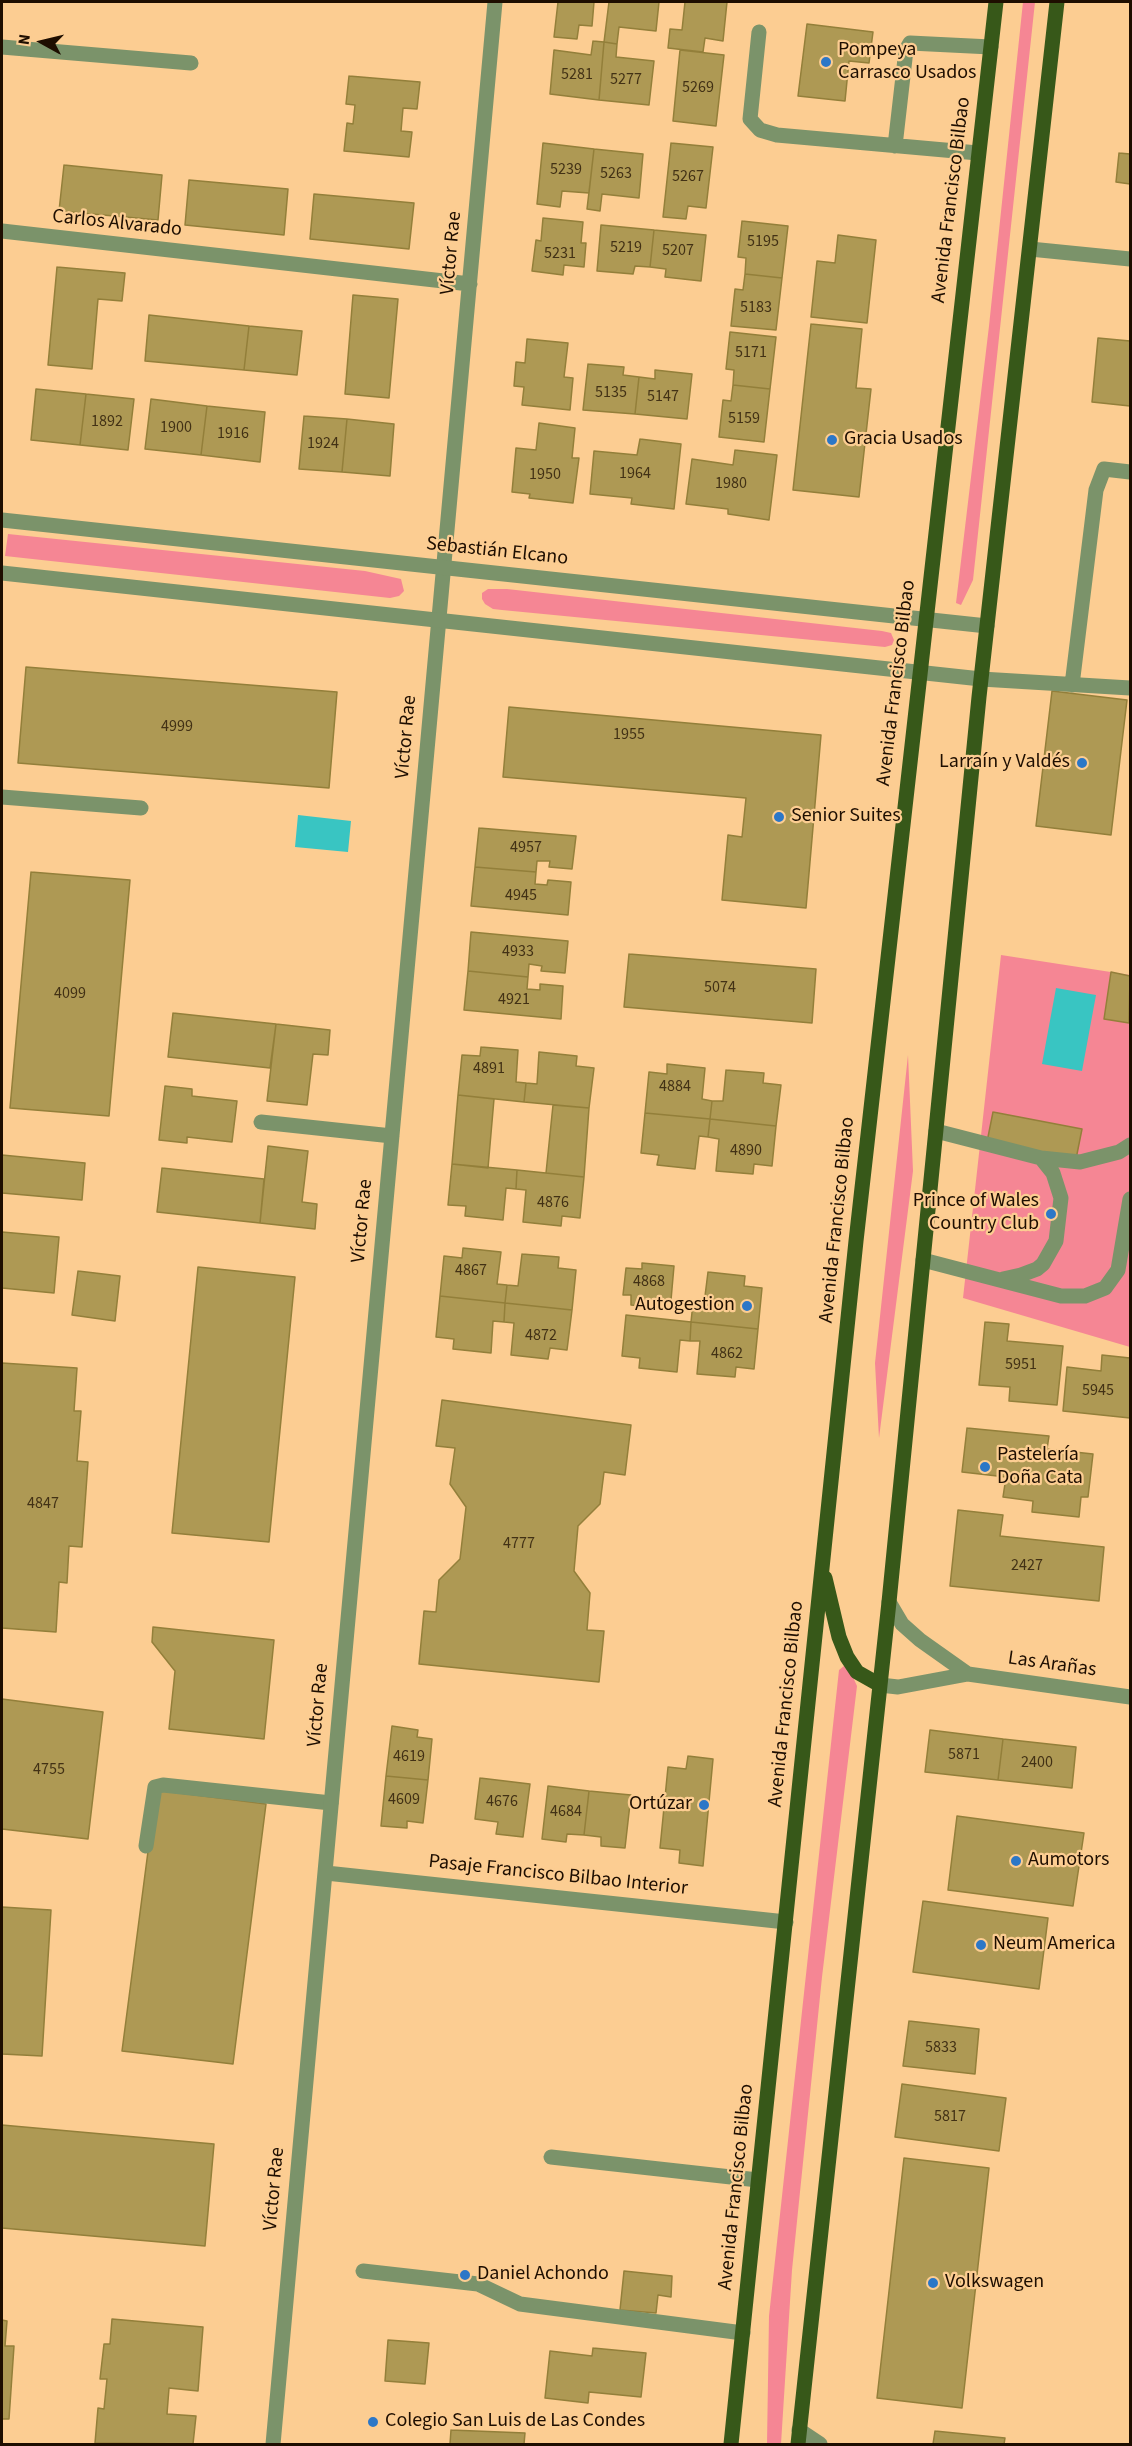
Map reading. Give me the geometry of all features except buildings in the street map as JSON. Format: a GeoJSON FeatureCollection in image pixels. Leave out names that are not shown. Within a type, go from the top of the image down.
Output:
{"type":"FeatureCollection","features":[{"type":"Feature","properties":{"kind":"main road","name":"Avenida Francisco Bilbao"},"geometry":{"type":"LineString","coordinates":[[731,2445],[856,1241],[996,2]]}},
{"type":"Feature","properties":{"kind":"main road"},"geometry":{"type":"LineString","coordinates":[[799,2437],[889,1602],[981,679],[1057,2]]}},
{"type":"Feature","properties":{"kind":"main road"},"geometry":{"type":"LineString","coordinates":[[823,1567],[839,1637],[847,1657],[857,1672],[880,1685]]}},
{"type":"Feature","properties":{"kind":"street","name":"Víctor Rae"},"geometry":{"type":"LineString","coordinates":[[273,2445],[495,2]]}},
{"type":"Feature","properties":{"kind":"street"},"geometry":{"type":"LineString","coordinates":[[759,32],[750,119],[760,130],[777,135],[978,153]]}},
{"type":"Feature","properties":{"kind":"street"},"geometry":{"type":"LineString","coordinates":[[895,146],[906,50],[910,43],[991,46]]}},
{"type":"Feature","properties":{"kind":"street"},"geometry":{"type":"LineString","coordinates":[[2,47],[191,63]]}},
{"type":"Feature","properties":{"kind":"street","name":"Carlos Alvarado"},"geometry":{"type":"LineString","coordinates":[[2,231],[470,284]]}},
{"type":"Feature","properties":{"kind":"street"},"geometry":{"type":"LineString","coordinates":[[1030,249],[1131,259]]}},
{"type":"Feature","properties":{"kind":"street"},"geometry":{"type":"LineString","coordinates":[[1072,685],[1096,490],[1104,469],[1131,471]]}},
{"type":"Feature","properties":{"kind":"street","name":"Sebastián Elcano"},"geometry":{"type":"LineString","coordinates":[[2,520],[987,626]]}},
{"type":"Feature","properties":{"kind":"street"},"geometry":{"type":"LineString","coordinates":[[2,573],[981,679],[1131,688]]}},
{"type":"Feature","properties":{"kind":"street"},"geometry":{"type":"LineString","coordinates":[[2,797],[141,808]]}},
{"type":"Feature","properties":{"kind":"street"},"geometry":{"type":"LineString","coordinates":[[261,1122],[392,1136]]}},
{"type":"Feature","properties":{"kind":"street"},"geometry":{"type":"LineString","coordinates":[[936,1131],[1041,1158],[1080,1162],[1119,1152],[1131,1145]]}},
{"type":"Feature","properties":{"kind":"street"},"geometry":{"type":"LineString","coordinates":[[997,1280],[1037,1269],[1043,1264],[1056,1241],[1061,1198],[1053,1173],[1041,1158]]}},
{"type":"Feature","properties":{"kind":"street"},"geometry":{"type":"LineString","coordinates":[[923,1260],[1061,1296],[1085,1296],[1105,1288],[1118,1270],[1131,1199]]}},
{"type":"Feature","properties":{"kind":"street","name":"Las Arañas"},"geometry":{"type":"LineString","coordinates":[[889,1602],[902,1623],[938,1654],[968,1674]]}},
{"type":"Feature","properties":{"kind":"street","name":"Las Arañas"},"geometry":{"type":"LineString","coordinates":[[880,1685],[898,1687],[968,1674],[1131,1697]]}},
{"type":"Feature","properties":{"kind":"street"},"geometry":{"type":"LineString","coordinates":[[146,1846],[155,1786],[331,1803]]}},
{"type":"Feature","properties":{"kind":"street","name":"Pasaje Francisco Bilbao Interior"},"geometry":{"type":"LineString","coordinates":[[326,1873],[786,1922]]}},
{"type":"Feature","properties":{"kind":"street"},"geometry":{"type":"LineString","coordinates":[[551,2157],[758,2180]]}},
{"type":"Feature","properties":{"kind":"street"},"geometry":{"type":"LineString","coordinates":[[363,2271],[478,2284],[520,2304],[743,2332]]}},
{"type":"Feature","properties":{"kind":"street"},"geometry":{"type":"LineString","coordinates":[[799,2437],[820,2445]]}},
{"type":"Feature","properties":{"kind":"shaded area"},"geometry":{"type":"Polygon","coordinates":[[[1023,2],[1035,2],[973,580],[961,605],[956,603],[989,326],[1023,2]]]}},
{"type":"Feature","properties":{"kind":"shaded area"},"geometry":{"type":"Polygon","coordinates":[[[8,534],[365,571],[401,579],[404,591],[399,596],[390,598],[5,556],[8,534]]]}},
{"type":"Feature","properties":{"kind":"shaded area"},"geometry":{"type":"Polygon","coordinates":[[[488,589],[507,589],[882,631],[891,633],[894,640],[892,645],[885,647],[493,609],[482,599],[482,593],[488,589]]]}},
{"type":"Feature","properties":{"kind":"shaded area","name":"Prince of Wales Country Club"},"geometry":{"type":"Polygon","coordinates":[[[1001,955],[1130,975],[1130,1347],[963,1298],[1001,955]]]}},
{"type":"Feature","properties":{"kind":"shaded area"},"geometry":{"type":"Polygon","coordinates":[[[908,1055],[913,1171],[879,1438],[875,1363],[908,1055]]]}},
{"type":"Feature","properties":{"kind":"shaded area"},"geometry":{"type":"Polygon","coordinates":[[[848,1666],[857,1686],[822,1977],[792,2270],[781,2444],[767,2444],[769,2316],[839,1670],[848,1666]]]}},
{"type":"Feature","properties":{"kind":"water"},"geometry":{"type":"Polygon","coordinates":[[[298,815],[351,821],[348,852],[295,847],[298,815]]]}},
{"type":"Feature","properties":{"kind":"water"},"geometry":{"type":"Polygon","coordinates":[[[1056,988],[1096,995],[1082,1071],[1042,1064],[1056,988]]]}},
{"type":"Feature","properties":{"kind":"place","name":"Pompeya Carrasco Usados"},"geometry":{"type":"Point","coordinates":[826,62]}},
{"type":"Feature","properties":{"kind":"place","name":"Gracia Usados"},"geometry":{"type":"Point","coordinates":[832,440]}},
{"type":"Feature","properties":{"kind":"place","name":"Larraín y Valdés"},"geometry":{"type":"Point","coordinates":[1082,763]}},
{"type":"Feature","properties":{"kind":"place","name":"Senior Suites"},"geometry":{"type":"Point","coordinates":[779,817]}},
{"type":"Feature","properties":{"kind":"place","name":"Prince of Wales Country Club"},"geometry":{"type":"Point","coordinates":[1051,1214]}},
{"type":"Feature","properties":{"kind":"place","name":"Autogestion"},"geometry":{"type":"Point","coordinates":[747,1306]}},
{"type":"Feature","properties":{"kind":"place","name":"Pastelería Doña Cata"},"geometry":{"type":"Point","coordinates":[985,1467]}},
{"type":"Feature","properties":{"kind":"place","name":"Ortúzar"},"geometry":{"type":"Point","coordinates":[704,1805]}},
{"type":"Feature","properties":{"kind":"place","name":"Aumotors"},"geometry":{"type":"Point","coordinates":[1016,1861]}},
{"type":"Feature","properties":{"kind":"place","name":"Neum America"},"geometry":{"type":"Point","coordinates":[981,1945]}},
{"type":"Feature","properties":{"kind":"place","name":"Daniel Achondo"},"geometry":{"type":"Point","coordinates":[465,2275]}},
{"type":"Feature","properties":{"kind":"place","name":"Volkswagen"},"geometry":{"type":"Point","coordinates":[933,2283]}},
{"type":"Feature","properties":{"kind":"place","name":"Colegio San Luis de Las Condes"},"geometry":{"type":"Point","coordinates":[373,2422]}}]}
